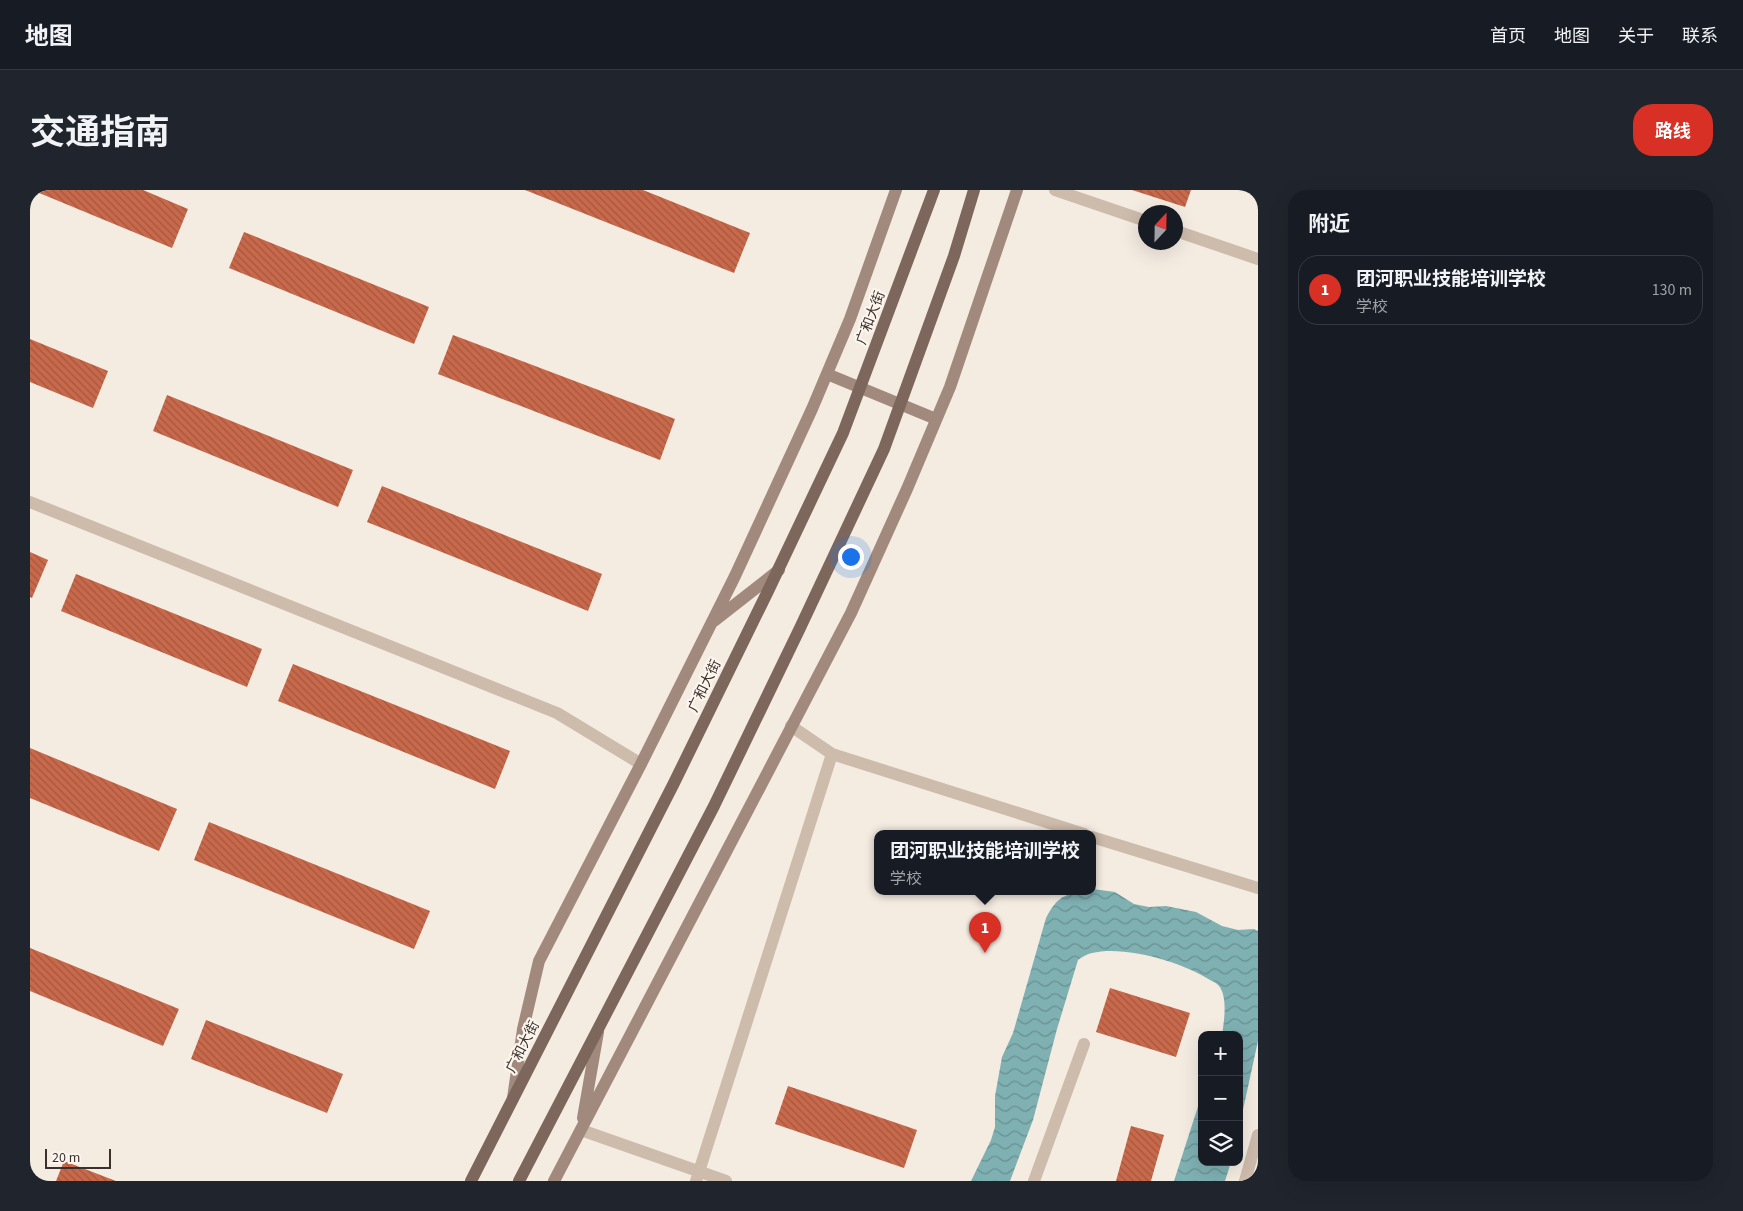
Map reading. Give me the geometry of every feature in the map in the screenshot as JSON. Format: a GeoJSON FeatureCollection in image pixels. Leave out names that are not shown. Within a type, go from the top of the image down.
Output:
{"type":"FeatureCollection","features":[{"type":"Feature","properties":{"kind":"main road","name":"广和大街"},"geometry":{"type":"LineString","coordinates":[[471,1181],[674,783],[843,433],[934,190]]}},
{"type":"Feature","properties":{"kind":"main road"},"geometry":{"type":"LineString","coordinates":[[519,1181],[714,806],[884,449],[954,256],[974,190]]}},
{"type":"Feature","properties":{"kind":"street"},"geometry":{"type":"LineString","coordinates":[[512,1101],[523,1029],[539,961],[641,764],[735,576],[850,319],[896,190]]}},
{"type":"Feature","properties":{"kind":"street"},"geometry":{"type":"LineString","coordinates":[[554,1181],[850,613],[907,489],[950,387],[1017,190]]}},
{"type":"Feature","properties":{"kind":"street"},"geometry":{"type":"LineString","coordinates":[[1055,190],[1138,218]]}},
{"type":"Feature","properties":{"kind":"street"},"geometry":{"type":"LineString","coordinates":[[1183,233],[1258,260]]}},
{"type":"Feature","properties":{"kind":"street"},"geometry":{"type":"LineString","coordinates":[[827,374],[936,420]]}},
{"type":"Feature","properties":{"kind":"street"},"geometry":{"type":"LineString","coordinates":[[30,502],[557,713],[641,764]]}},
{"type":"Feature","properties":{"kind":"street"},"geometry":{"type":"LineString","coordinates":[[711,623],[778,570]]}},
{"type":"Feature","properties":{"kind":"street"},"geometry":{"type":"LineString","coordinates":[[792,726],[832,754],[1071,830]]}},
{"type":"Feature","properties":{"kind":"street"},"geometry":{"type":"LineString","coordinates":[[697,1176],[832,754]]}},
{"type":"Feature","properties":{"kind":"street"},"geometry":{"type":"LineString","coordinates":[[1096,838],[1258,888]]}},
{"type":"Feature","properties":{"kind":"street"},"geometry":{"type":"LineString","coordinates":[[580,1130],[600,1023]]}},
{"type":"Feature","properties":{"kind":"street"},"geometry":{"type":"LineString","coordinates":[[1034,1181],[1084,1044]]}},
{"type":"Feature","properties":{"kind":"street"},"geometry":{"type":"LineString","coordinates":[[580,1130],[697,1176],[726,1181]]}},
{"type":"Feature","properties":{"kind":"street"},"geometry":{"type":"LineString","coordinates":[[1245,1181],[1258,1135]]}},
{"type":"Feature","properties":{"kind":"water"},"geometry":{"type":"Polygon","coordinates":[[[1096,889],[1115,892],[1134,904],[1149,907],[1166,906],[1196,912],[1222,926],[1238,930],[1254,929],[1258,931],[1258,1041],[1243,1110],[1243,1031],[1222,1031],[1224,996],[1218,985],[1198,973],[1169,961],[1120,951],[1092,953],[1078,960],[1057,1029],[1033,1120],[1010,1181],[971,1181],[991,1140],[995,1127],[995,1096],[1002,1057],[1013,1033],[1046,918],[1059,900],[1067,895],[1096,895],[1096,889]]]}},
{"type":"Feature","properties":{"kind":"water"},"geometry":{"type":"Polygon","coordinates":[[[1198,1106],[1198,1166],[1230,1166],[1225,1181],[1174,1181],[1198,1106]]]}},
{"type":"Feature","properties":{"kind":"building"},"geometry":{"type":"Polygon","coordinates":[[[32,190],[143,190],[188,209],[172,248],[32,190]]]}},
{"type":"Feature","properties":{"kind":"building"},"geometry":{"type":"Polygon","coordinates":[[[525,190],[643,190],[750,233],[734,273],[525,190]]]}},
{"type":"Feature","properties":{"kind":"building"},"geometry":{"type":"Polygon","coordinates":[[[1132,190],[1191,190],[1185,207],[1132,190]]]}},
{"type":"Feature","properties":{"kind":"building"},"geometry":{"type":"Polygon","coordinates":[[[244,232],[429,307],[414,344],[229,268],[244,232]]]}},
{"type":"Feature","properties":{"kind":"building"},"geometry":{"type":"Polygon","coordinates":[[[453,335],[675,419],[660,460],[438,374],[453,335]]]}},
{"type":"Feature","properties":{"kind":"building"},"geometry":{"type":"Polygon","coordinates":[[[30,339],[108,371],[93,408],[30,382],[30,339]]]}},
{"type":"Feature","properties":{"kind":"building"},"geometry":{"type":"Polygon","coordinates":[[[167,395],[353,470],[338,507],[153,431],[167,395]]]}},
{"type":"Feature","properties":{"kind":"building"},"geometry":{"type":"Polygon","coordinates":[[[382,486],[602,574],[588,611],[367,522],[382,486]]]}},
{"type":"Feature","properties":{"kind":"building"},"geometry":{"type":"Polygon","coordinates":[[[30,552],[48,560],[32,598],[30,597],[30,552]]]}},
{"type":"Feature","properties":{"kind":"building"},"geometry":{"type":"Polygon","coordinates":[[[76,574],[262,649],[247,687],[61,611],[76,574]]]}},
{"type":"Feature","properties":{"kind":"building"},"geometry":{"type":"Polygon","coordinates":[[[293,664],[510,751],[495,789],[278,701],[293,664]]]}},
{"type":"Feature","properties":{"kind":"building"},"geometry":{"type":"Polygon","coordinates":[[[30,748],[177,809],[159,851],[30,798],[30,748]]]}},
{"type":"Feature","properties":{"kind":"building"},"geometry":{"type":"Polygon","coordinates":[[[209,822],[430,911],[414,949],[194,860],[209,822]]]}},
{"type":"Feature","properties":{"kind":"building"},"geometry":{"type":"Polygon","coordinates":[[[30,948],[179,1009],[163,1046],[30,991],[30,948]]]}},
{"type":"Feature","properties":{"kind":"building"},"geometry":{"type":"Polygon","coordinates":[[[1110,988],[1190,1013],[1176,1057],[1096,1032],[1110,988]]]}},
{"type":"Feature","properties":{"kind":"building"},"geometry":{"type":"Polygon","coordinates":[[[206,1020],[343,1074],[327,1113],[191,1059],[206,1020]]]}},
{"type":"Feature","properties":{"kind":"building"},"geometry":{"type":"Polygon","coordinates":[[[788,1086],[917,1130],[904,1168],[775,1124],[788,1086]]]}},
{"type":"Feature","properties":{"kind":"building"},"geometry":{"type":"Polygon","coordinates":[[[1131,1126],[1164,1135],[1151,1181],[1116,1181],[1131,1126]]]}},
{"type":"Feature","properties":{"kind":"building"},"geometry":{"type":"Polygon","coordinates":[[[64,1161],[116,1181],[56,1181],[64,1161]]]}},
{"type":"Feature","properties":{"kind":"place","name":"团河职业技能培训学校"},"geometry":{"type":"Point","coordinates":[985,953]}}]}
